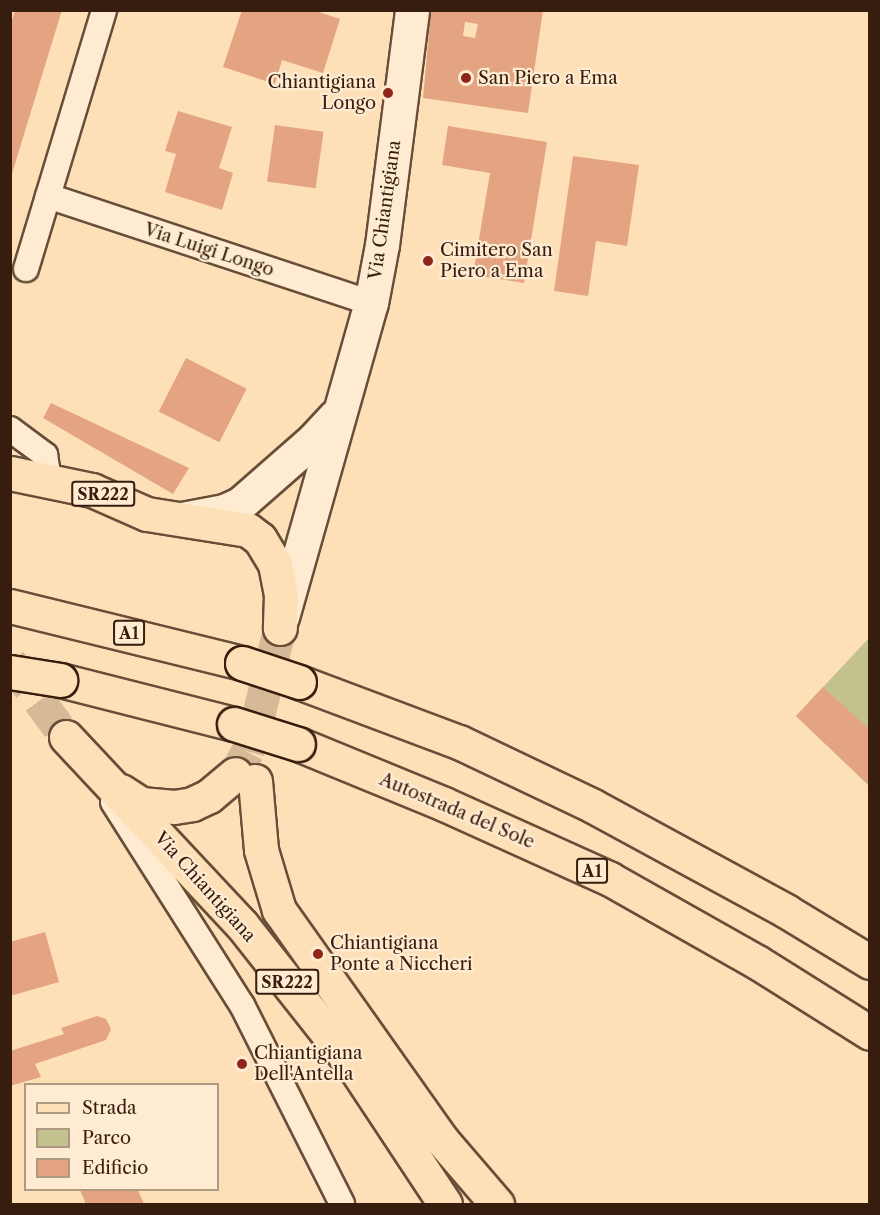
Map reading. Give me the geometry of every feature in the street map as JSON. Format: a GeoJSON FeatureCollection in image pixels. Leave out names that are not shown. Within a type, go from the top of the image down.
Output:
{"type":"FeatureCollection","features":[{"type":"Feature","properties":{"kind":"main road","name":"Via Chiantigiana"},"geometry":{"type":"LineString","coordinates":[[20,475],[92,490],[147,514],[236,526],[260,539],[270,552],[278,578],[280,628]]}},
{"type":"Feature","properties":{"kind":"main road","name":"A1"},"geometry":{"type":"LineString","coordinates":[[13,606],[242,663],[459,742],[593,806],[786,911],[870,962]]}},
{"type":"Feature","properties":{"kind":"main road","name":"Autostrada del Sole"},"geometry":{"type":"LineString","coordinates":[[10,672],[60,681],[234,724],[298,744],[444,804],[610,879],[757,962],[870,1033]]}},
{"type":"Feature","properties":{"kind":"main road","name":"Via Chiantigiana"},"geometry":{"type":"LineString","coordinates":[[66,736],[104,780],[242,925],[355,1068],[445,1204]]}},
{"type":"Feature","properties":{"kind":"main road","name":"Via Chiantigiana"},"geometry":{"type":"LineString","coordinates":[[104,780],[141,804],[174,807],[192,804],[245,777],[261,850],[279,910],[441,1139],[497,1204]]}},
{"type":"Feature","properties":{"kind":"street"},"geometry":{"type":"LineString","coordinates":[[26,269],[104,10]]}},
{"type":"Feature","properties":{"kind":"street","name":"Via Chiantigiana"},"geometry":{"type":"LineString","coordinates":[[280,628],[371,303],[382,245],[412,10]]}},
{"type":"Feature","properties":{"kind":"street","name":"Via Luigi Longo"},"geometry":{"type":"LineString","coordinates":[[48,196],[371,303]]}},
{"type":"Feature","properties":{"kind":"street","name":"Via Chiantigiana"},"geometry":{"type":"LineString","coordinates":[[182,519],[224,511],[240,504],[312,441],[341,405]]}},
{"type":"Feature","properties":{"kind":"street"},"geometry":{"type":"LineString","coordinates":[[10,429],[45,455],[47,468],[20,475]]}},
{"type":"Feature","properties":{"kind":"street"},"geometry":{"type":"LineString","coordinates":[[104,780],[162,882],[242,1005],[342,1204]]}},
{"type":"Feature","properties":{"kind":"green space"},"geometry":{"type":"Polygon","coordinates":[[[869,638],[869,786],[796,716],[869,638]]]}},
{"type":"Feature","properties":{"kind":"building"},"geometry":{"type":"Polygon","coordinates":[[[15,10],[62,10],[11,177],[10,27],[15,10]]]}},
{"type":"Feature","properties":{"kind":"building"},"geometry":{"type":"Polygon","coordinates":[[[242,10],[313,10],[340,19],[323,73],[282,60],[275,84],[223,67],[242,10]]]}},
{"type":"Feature","properties":{"kind":"building"},"geometry":{"type":"Polygon","coordinates":[[[431,10],[543,10],[528,113],[423,98],[431,10]],[[465,22],[463,36],[475,38],[478,24],[465,22]]]}},
{"type":"Feature","properties":{"kind":"building"},"geometry":{"type":"Polygon","coordinates":[[[178,111],[232,127],[219,168],[233,173],[222,210],[165,192],[176,154],[165,151],[178,111]]]}},
{"type":"Feature","properties":{"kind":"building"},"geometry":{"type":"Polygon","coordinates":[[[275,125],[324,132],[316,188],[267,181],[275,125]]]}},
{"type":"Feature","properties":{"kind":"building"},"geometry":{"type":"Polygon","coordinates":[[[448,126],[547,142],[524,283],[473,275],[490,173],[442,165],[448,126]]]}},
{"type":"Feature","properties":{"kind":"building"},"geometry":{"type":"Polygon","coordinates":[[[573,156],[639,165],[627,246],[596,241],[588,296],[554,291],[573,156]]]}},
{"type":"Feature","properties":{"kind":"building"},"geometry":{"type":"Polygon","coordinates":[[[186,358],[247,389],[219,442],[159,411],[186,358]]]}},
{"type":"Feature","properties":{"kind":"building"},"geometry":{"type":"Polygon","coordinates":[[[51,403],[189,468],[173,494],[43,418],[51,403]]]}},
{"type":"Feature","properties":{"kind":"building"},"geometry":{"type":"Polygon","coordinates":[[[823,687],[870,730],[870,786],[796,716],[823,687]]]}},
{"type":"Feature","properties":{"kind":"building"},"geometry":{"type":"Polygon","coordinates":[[[45,932],[59,982],[10,996],[10,942],[45,932]]]}},
{"type":"Feature","properties":{"kind":"building"},"geometry":{"type":"Polygon","coordinates":[[[97,1016],[106,1019],[111,1029],[106,1040],[35,1064],[41,1077],[10,1086],[10,1051],[64,1034],[61,1028],[97,1016]]]}},
{"type":"Feature","properties":{"kind":"building"},"geometry":{"type":"Polygon","coordinates":[[[80,1191],[138,1191],[144,1204],[86,1204],[80,1191]]]}},
{"type":"Feature","properties":{"kind":"tunnel"},"geometry":{"type":"LineString","coordinates":[[235,774],[248,751],[280,628]]}},
{"type":"Feature","properties":{"kind":"tunnel"},"geometry":{"type":"LineString","coordinates":[[10,661],[66,737]]}},
{"type":"Feature","properties":{"kind":"place","name":"San Piero a Ema"},"geometry":{"type":"Point","coordinates":[466,78]}},
{"type":"Feature","properties":{"kind":"place","name":"Chiantigiana Longo"},"geometry":{"type":"Point","coordinates":[388,93]}},
{"type":"Feature","properties":{"kind":"place","name":"Cimitero San Piero a Ema"},"geometry":{"type":"Point","coordinates":[428,261]}},
{"type":"Feature","properties":{"kind":"place","name":"Chiantigiana Ponte a Niccheri"},"geometry":{"type":"Point","coordinates":[318,954]}},
{"type":"Feature","properties":{"kind":"place","name":"Chiantigiana Dell'Antella"},"geometry":{"type":"Point","coordinates":[242,1064]}}]}
